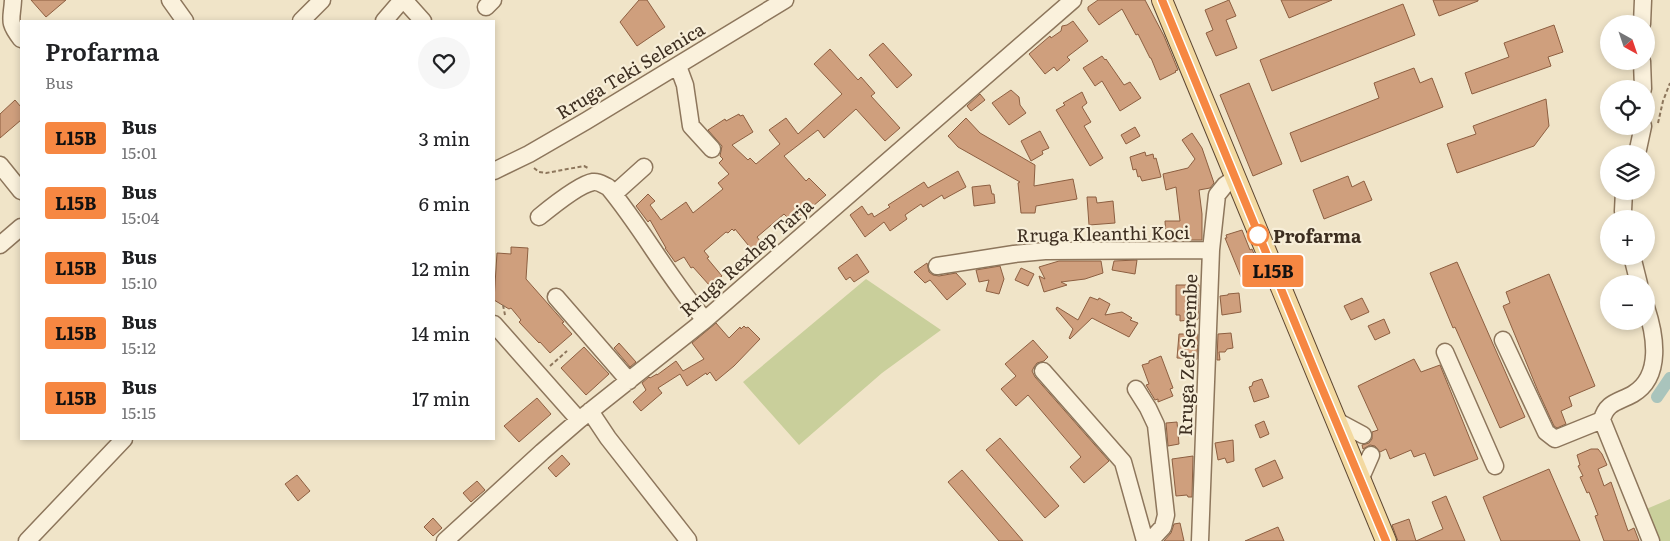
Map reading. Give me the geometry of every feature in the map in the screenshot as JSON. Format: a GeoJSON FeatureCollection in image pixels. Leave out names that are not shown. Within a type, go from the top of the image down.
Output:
{"type":"FeatureCollection","features":[{"type":"Feature","properties":{"kind":"main road"},"geometry":{"type":"LineString","coordinates":[[1162,0],[1386,541]]}},
{"type":"Feature","properties":{"kind":"street"},"geometry":{"type":"LineString","coordinates":[[13,0],[10,20],[20,38]]}},
{"type":"Feature","properties":{"kind":"street"},"geometry":{"type":"LineString","coordinates":[[170,0],[184,20]]}},
{"type":"Feature","properties":{"kind":"street"},"geometry":{"type":"LineString","coordinates":[[302,20],[322,0]]}},
{"type":"Feature","properties":{"kind":"street"},"geometry":{"type":"LineString","coordinates":[[385,20],[403,0],[422,20]]}},
{"type":"Feature","properties":{"kind":"street","name":"Rruga Teki Selenica"},"geometry":{"type":"LineString","coordinates":[[495,170],[526,155],[678,66],[785,0]]}},
{"type":"Feature","properties":{"kind":"street","name":"Rruga Rexhep Tarja"},"geometry":{"type":"LineString","coordinates":[[445,541],[542,452],[584,416],[705,320],[1073,0]]}},
{"type":"Feature","properties":{"kind":"street"},"geometry":{"type":"LineString","coordinates":[[1642,15],[1643,0]]}},
{"type":"Feature","properties":{"kind":"street"},"geometry":{"type":"LineString","coordinates":[[678,66],[685,85],[691,126],[712,149]]}},
{"type":"Feature","properties":{"kind":"street"},"geometry":{"type":"LineString","coordinates":[[0,164],[20,189]]}},
{"type":"Feature","properties":{"kind":"street"},"geometry":{"type":"LineString","coordinates":[[614,194],[644,167]]}},
{"type":"Feature","properties":{"kind":"street","name":"Rruga Zef Serembe"},"geometry":{"type":"LineString","coordinates":[[1200,541],[1211,250],[1217,194],[1235,178]]}},
{"type":"Feature","properties":{"kind":"street"},"geometry":{"type":"LineString","coordinates":[[539,217],[558,202],[592,182],[599,182],[608,187],[686,298],[705,320]]}},
{"type":"Feature","properties":{"kind":"street"},"geometry":{"type":"LineString","coordinates":[[0,245],[20,228]]}},
{"type":"Feature","properties":{"kind":"street","name":"Rruga Kleanthi Koci"},"geometry":{"type":"LineString","coordinates":[[937,266],[1045,251],[1211,250]]}},
{"type":"Feature","properties":{"kind":"street"},"geometry":{"type":"LineString","coordinates":[[556,297],[629,381]]}},
{"type":"Feature","properties":{"kind":"street"},"geometry":{"type":"LineString","coordinates":[[495,325],[608,438],[688,540]]}},
{"type":"Feature","properties":{"kind":"street"},"geometry":{"type":"LineString","coordinates":[[1651,541],[1602,420],[1604,412],[1610,405],[1634,393],[1648,378],[1655,356],[1653,330]]}},
{"type":"Feature","properties":{"kind":"street"},"geometry":{"type":"LineString","coordinates":[[1503,340],[1546,432],[1555,439],[1602,420]]}},
{"type":"Feature","properties":{"kind":"street"},"geometry":{"type":"LineString","coordinates":[[1446,352],[1495,466]]}},
{"type":"Feature","properties":{"kind":"street"},"geometry":{"type":"LineString","coordinates":[[1043,371],[1123,462],[1145,541]]}},
{"type":"Feature","properties":{"kind":"street"},"geometry":{"type":"LineString","coordinates":[[1136,389],[1156,425],[1166,515],[1162,527],[1150,541]]}},
{"type":"Feature","properties":{"kind":"street"},"geometry":{"type":"LineString","coordinates":[[1335,420],[1363,435]]}},
{"type":"Feature","properties":{"kind":"street"},"geometry":{"type":"LineString","coordinates":[[27,541],[123,440]]}},
{"type":"Feature","properties":{"kind":"street"},"geometry":{"type":"LineString","coordinates":[[1360,480],[1371,455]]}},
{"type":"Feature","properties":{"kind":"path"},"geometry":{"type":"LineString","coordinates":[[1640,140],[1652,134],[1657,127],[1663,101],[1670,84]]}},
{"type":"Feature","properties":{"kind":"path"},"geometry":{"type":"LineString","coordinates":[[526,155],[539,172],[546,174],[584,166],[590,170],[599,182]]}},
{"type":"Feature","properties":{"kind":"path"},"geometry":{"type":"LineString","coordinates":[[560,356],[567,351]]}},
{"type":"Feature","properties":{"kind":"green space"},"geometry":{"type":"Polygon","coordinates":[[[866,279],[941,330],[882,373],[799,445],[743,382],[866,279]]]}},
{"type":"Feature","properties":{"kind":"green space"},"geometry":{"type":"Polygon","coordinates":[[[1670,499],[1670,541],[1657,541],[1644,510],[1670,499]]]}},
{"type":"Feature","properties":{"kind":"building"},"geometry":{"type":"Polygon","coordinates":[[[31,0],[66,0],[46,17],[31,0]]]}},
{"type":"Feature","properties":{"kind":"building"},"geometry":{"type":"Polygon","coordinates":[[[639,0],[647,0],[665,27],[637,46],[620,22],[639,0]]]}},
{"type":"Feature","properties":{"kind":"building"},"geometry":{"type":"Polygon","coordinates":[[[1098,0],[1145,0],[1164,36],[1178,70],[1160,80],[1151,58],[1122,9],[1099,25],[1088,10],[1088,7],[1098,0]]]}},
{"type":"Feature","properties":{"kind":"building"},"geometry":{"type":"Polygon","coordinates":[[[1229,0],[1236,16],[1226,20],[1237,48],[1216,56],[1206,33],[1213,30],[1205,10],[1229,0]]]}},
{"type":"Feature","properties":{"kind":"building"},"geometry":{"type":"Polygon","coordinates":[[[1281,0],[1332,0],[1289,18],[1281,0]]]}},
{"type":"Feature","properties":{"kind":"building"},"geometry":{"type":"Polygon","coordinates":[[[1433,0],[1478,0],[1478,1],[1439,16],[1433,0]]]}},
{"type":"Feature","properties":{"kind":"building"},"geometry":{"type":"Polygon","coordinates":[[[1403,4],[1415,35],[1272,91],[1260,60],[1403,4]]]}},
{"type":"Feature","properties":{"kind":"building"},"geometry":{"type":"Polygon","coordinates":[[[1073,21],[1088,41],[1067,57],[1070,60],[1057,71],[1054,67],[1045,74],[1029,54],[1050,36],[1051,38],[1061,31],[1062,26],[1073,21]]]}},
{"type":"Feature","properties":{"kind":"building"},"geometry":{"type":"Polygon","coordinates":[[[1554,25],[1563,52],[1548,57],[1551,66],[1472,94],[1465,73],[1509,57],[1504,43],[1554,25]]]}},
{"type":"Feature","properties":{"kind":"building"},"geometry":{"type":"Polygon","coordinates":[[[883,43],[912,75],[897,88],[869,55],[883,43]]]}},
{"type":"Feature","properties":{"kind":"building"},"geometry":{"type":"Polygon","coordinates":[[[830,49],[858,80],[861,77],[875,93],[871,96],[900,128],[885,141],[856,109],[824,138],[818,130],[784,156],[806,181],[809,178],[826,195],[793,223],[784,214],[757,237],[760,241],[757,243],[760,246],[753,251],[735,229],[728,233],[726,232],[704,251],[709,257],[707,258],[722,276],[710,286],[693,267],[691,268],[684,257],[675,262],[650,220],[648,222],[636,206],[648,194],[655,201],[650,205],[661,220],[686,202],[693,213],[723,189],[718,183],[729,174],[719,163],[723,159],[720,156],[722,146],[708,130],[725,119],[726,121],[739,114],[740,116],[743,115],[753,132],[732,145],[748,160],[750,158],[756,164],[780,144],[769,130],[786,118],[798,134],[842,94],[814,64],[830,49]]]}},
{"type":"Feature","properties":{"kind":"building"},"geometry":{"type":"Polygon","coordinates":[[[1102,56],[1124,85],[1130,82],[1141,98],[1120,111],[1102,81],[1095,86],[1083,68],[1102,56]]]}},
{"type":"Feature","properties":{"kind":"building"},"geometry":{"type":"Polygon","coordinates":[[[1414,68],[1420,83],[1432,78],[1443,107],[1301,162],[1290,133],[1379,98],[1374,83],[1414,68]]]}},
{"type":"Feature","properties":{"kind":"building"},"geometry":{"type":"Polygon","coordinates":[[[1249,83],[1282,164],[1253,176],[1220,95],[1249,83]]]}},
{"type":"Feature","properties":{"kind":"building"},"geometry":{"type":"Polygon","coordinates":[[[1011,90],[1019,97],[1020,105],[1026,113],[1009,125],[992,103],[1011,90]]]}},
{"type":"Feature","properties":{"kind":"building"},"geometry":{"type":"Polygon","coordinates":[[[1082,92],[1087,103],[1082,107],[1091,122],[1084,126],[1103,158],[1090,166],[1056,110],[1065,105],[1063,103],[1082,92]]]}},
{"type":"Feature","properties":{"kind":"building"},"geometry":{"type":"Polygon","coordinates":[[[980,94],[985,100],[971,111],[967,106],[980,94]]]}},
{"type":"Feature","properties":{"kind":"building"},"geometry":{"type":"Polygon","coordinates":[[[1546,99],[1549,126],[1534,146],[1457,173],[1447,144],[1476,134],[1473,126],[1546,99]]]}},
{"type":"Feature","properties":{"kind":"building"},"geometry":{"type":"Polygon","coordinates":[[[15,100],[20,106],[20,121],[0,138],[0,114],[15,100]]]}},
{"type":"Feature","properties":{"kind":"building"},"geometry":{"type":"Polygon","coordinates":[[[966,118],[980,133],[1035,165],[1034,186],[1073,179],[1077,199],[1036,206],[1035,213],[1021,213],[1018,183],[1020,182],[958,147],[948,136],[966,118]]]}},
{"type":"Feature","properties":{"kind":"building"},"geometry":{"type":"Polygon","coordinates":[[[1135,127],[1140,136],[1126,144],[1121,135],[1135,127]]]}},
{"type":"Feature","properties":{"kind":"building"},"geometry":{"type":"Polygon","coordinates":[[[1040,131],[1049,148],[1042,151],[1043,154],[1031,161],[1021,141],[1040,131]]]}},
{"type":"Feature","properties":{"kind":"building"},"geometry":{"type":"Polygon","coordinates":[[[1192,133],[1202,148],[1214,183],[1210,188],[1199,190],[1202,214],[1202,240],[1166,240],[1165,221],[1180,221],[1176,187],[1166,190],[1163,174],[1188,168],[1195,159],[1182,140],[1192,133]]]}},
{"type":"Feature","properties":{"kind":"building"},"geometry":{"type":"Polygon","coordinates":[[[1145,152],[1146,156],[1153,154],[1154,159],[1156,158],[1161,177],[1142,181],[1140,176],[1138,177],[1136,169],[1133,170],[1130,157],[1145,152]]]}},
{"type":"Feature","properties":{"kind":"building"},"geometry":{"type":"Polygon","coordinates":[[[958,171],[966,187],[944,199],[942,195],[923,207],[921,204],[905,215],[907,219],[890,231],[884,222],[865,237],[850,215],[862,206],[868,215],[872,213],[874,217],[890,207],[888,205],[924,182],[928,188],[958,171]]]}},
{"type":"Feature","properties":{"kind":"building"},"geometry":{"type":"Polygon","coordinates":[[[1348,176],[1352,187],[1364,181],[1372,200],[1324,219],[1313,190],[1348,176]]]}},
{"type":"Feature","properties":{"kind":"building"},"geometry":{"type":"Polygon","coordinates":[[[990,185],[995,203],[974,206],[972,187],[990,185]]]}},
{"type":"Feature","properties":{"kind":"building"},"geometry":{"type":"Polygon","coordinates":[[[1087,197],[1096,197],[1097,203],[1113,201],[1115,223],[1089,225],[1087,197]]]}},
{"type":"Feature","properties":{"kind":"building"},"geometry":{"type":"Polygon","coordinates":[[[1242,230],[1261,270],[1241,277],[1225,238],[1227,238],[1226,235],[1242,230]]]}},
{"type":"Feature","properties":{"kind":"building"},"geometry":{"type":"Polygon","coordinates":[[[511,247],[528,248],[526,279],[564,322],[562,323],[572,334],[550,353],[519,322],[521,320],[511,308],[509,309],[495,301],[497,253],[511,254],[511,247]]]}},
{"type":"Feature","properties":{"kind":"building"},"geometry":{"type":"Polygon","coordinates":[[[857,254],[869,272],[854,282],[850,277],[846,280],[838,268],[857,254]]]}},
{"type":"Feature","properties":{"kind":"building"},"geometry":{"type":"Polygon","coordinates":[[[1137,260],[1135,274],[1112,270],[1114,261],[1137,260]]]}},
{"type":"Feature","properties":{"kind":"building"},"geometry":{"type":"Polygon","coordinates":[[[1059,261],[1101,261],[1103,273],[1085,279],[1061,282],[1067,285],[1044,292],[1039,276],[1045,279],[1039,267],[1059,261]]]}},
{"type":"Feature","properties":{"kind":"building"},"geometry":{"type":"Polygon","coordinates":[[[1457,262],[1525,417],[1500,428],[1455,327],[1453,328],[1430,273],[1457,262]]]}},
{"type":"Feature","properties":{"kind":"building"},"geometry":{"type":"Polygon","coordinates":[[[927,263],[929,272],[933,275],[939,276],[956,273],[966,284],[947,300],[930,280],[925,283],[914,272],[927,263]]]}},
{"type":"Feature","properties":{"kind":"building"},"geometry":{"type":"Polygon","coordinates":[[[1000,266],[1004,279],[999,294],[986,291],[989,280],[979,282],[976,270],[1000,266]]]}},
{"type":"Feature","properties":{"kind":"building"},"geometry":{"type":"Polygon","coordinates":[[[1021,268],[1034,274],[1028,286],[1015,280],[1021,268]]]}},
{"type":"Feature","properties":{"kind":"building"},"geometry":{"type":"Polygon","coordinates":[[[1549,274],[1595,386],[1569,397],[1572,406],[1561,411],[1566,424],[1557,428],[1554,426],[1538,391],[1503,306],[1510,303],[1506,292],[1549,274]]]}},
{"type":"Feature","properties":{"kind":"building"},"geometry":{"type":"Polygon","coordinates":[[[1176,285],[1199,285],[1198,319],[1180,321],[1180,315],[1176,315],[1176,285]]]}},
{"type":"Feature","properties":{"kind":"building"},"geometry":{"type":"Polygon","coordinates":[[[1239,293],[1241,312],[1222,315],[1220,296],[1239,293]]]}},
{"type":"Feature","properties":{"kind":"building"},"geometry":{"type":"Polygon","coordinates":[[[1090,297],[1098,300],[1099,298],[1110,304],[1105,315],[1122,312],[1132,318],[1130,320],[1138,323],[1129,337],[1092,318],[1069,338],[1073,329],[1056,309],[1057,307],[1078,320],[1090,297]]]}},
{"type":"Feature","properties":{"kind":"building"},"geometry":{"type":"Polygon","coordinates":[[[1362,298],[1369,312],[1351,320],[1344,306],[1362,298]]]}},
{"type":"Feature","properties":{"kind":"building"},"geometry":{"type":"Polygon","coordinates":[[[1384,319],[1390,333],[1375,340],[1368,326],[1384,319]]]}},
{"type":"Feature","properties":{"kind":"building"},"geometry":{"type":"Polygon","coordinates":[[[716,323],[729,338],[740,327],[741,329],[744,326],[748,327],[760,339],[734,366],[716,381],[710,372],[687,386],[680,374],[658,388],[662,393],[641,411],[633,402],[646,390],[642,383],[676,361],[683,371],[704,359],[692,343],[716,323]]]}},
{"type":"Feature","properties":{"kind":"building"},"geometry":{"type":"Polygon","coordinates":[[[1231,333],[1233,348],[1227,349],[1225,352],[1219,352],[1220,360],[1217,360],[1218,334],[1231,333]]]}},
{"type":"Feature","properties":{"kind":"building"},"geometry":{"type":"Polygon","coordinates":[[[1179,334],[1198,334],[1197,359],[1177,358],[1179,334]]]}},
{"type":"Feature","properties":{"kind":"building"},"geometry":{"type":"Polygon","coordinates":[[[1033,340],[1048,357],[1044,361],[1037,363],[1034,367],[1032,371],[1035,377],[1109,461],[1084,483],[1070,467],[1081,457],[1028,395],[1016,406],[1001,389],[1016,376],[1005,364],[1033,340]]]}},
{"type":"Feature","properties":{"kind":"building"},"geometry":{"type":"Polygon","coordinates":[[[619,343],[636,362],[630,367],[614,348],[619,343]]]}},
{"type":"Feature","properties":{"kind":"building"},"geometry":{"type":"Polygon","coordinates":[[[584,347],[609,374],[586,395],[561,368],[584,347]]]}},
{"type":"Feature","properties":{"kind":"building"},"geometry":{"type":"Polygon","coordinates":[[[1161,356],[1173,388],[1170,389],[1173,396],[1158,402],[1158,399],[1155,400],[1146,385],[1149,384],[1142,365],[1161,356]]]}},
{"type":"Feature","properties":{"kind":"building"},"geometry":{"type":"Polygon","coordinates":[[[1414,359],[1421,372],[1440,365],[1478,459],[1434,476],[1425,453],[1414,457],[1411,450],[1390,459],[1386,449],[1380,452],[1375,446],[1370,445],[1363,449],[1362,445],[1369,443],[1372,439],[1372,432],[1378,430],[1358,386],[1414,359]]]}},
{"type":"Feature","properties":{"kind":"building"},"geometry":{"type":"Polygon","coordinates":[[[1262,379],[1269,397],[1254,402],[1249,387],[1252,386],[1253,382],[1262,379]]]}},
{"type":"Feature","properties":{"kind":"building"},"geometry":{"type":"Polygon","coordinates":[[[537,398],[551,414],[519,442],[504,426],[537,398]]]}},
{"type":"Feature","properties":{"kind":"building"},"geometry":{"type":"Polygon","coordinates":[[[1264,421],[1269,434],[1260,438],[1255,425],[1264,421]]]}},
{"type":"Feature","properties":{"kind":"building"},"geometry":{"type":"Polygon","coordinates":[[[1177,422],[1179,444],[1168,446],[1166,423],[1177,422]]]}},
{"type":"Feature","properties":{"kind":"building"},"geometry":{"type":"Polygon","coordinates":[[[1000,438],[1059,506],[1045,518],[986,450],[1000,438]]]}},
{"type":"Feature","properties":{"kind":"building"},"geometry":{"type":"Polygon","coordinates":[[[1233,440],[1234,461],[1227,463],[1225,458],[1218,460],[1215,443],[1233,440]]]}},
{"type":"Feature","properties":{"kind":"building"},"geometry":{"type":"Polygon","coordinates":[[[1591,449],[1598,449],[1602,454],[1607,465],[1598,469],[1604,486],[1611,482],[1628,531],[1634,528],[1639,541],[1604,541],[1595,516],[1598,515],[1589,492],[1587,493],[1580,477],[1583,476],[1578,466],[1580,465],[1577,455],[1591,449]]]}},
{"type":"Feature","properties":{"kind":"building"},"geometry":{"type":"Polygon","coordinates":[[[562,455],[570,464],[556,477],[548,468],[562,455]]]}},
{"type":"Feature","properties":{"kind":"building"},"geometry":{"type":"Polygon","coordinates":[[[1193,456],[1192,497],[1187,495],[1176,496],[1172,459],[1193,456]]]}},
{"type":"Feature","properties":{"kind":"building"},"geometry":{"type":"Polygon","coordinates":[[[1275,460],[1283,478],[1263,487],[1255,469],[1275,460]]]}},
{"type":"Feature","properties":{"kind":"building"},"geometry":{"type":"Polygon","coordinates":[[[1549,469],[1580,541],[1501,541],[1483,497],[1549,469]]]}},
{"type":"Feature","properties":{"kind":"building"},"geometry":{"type":"Polygon","coordinates":[[[962,470],[1023,541],[999,541],[948,482],[962,470]]]}},
{"type":"Feature","properties":{"kind":"building"},"geometry":{"type":"Polygon","coordinates":[[[297,475],[310,491],[298,501],[285,484],[297,475]]]}},
{"type":"Feature","properties":{"kind":"building"},"geometry":{"type":"Polygon","coordinates":[[[477,481],[485,490],[471,502],[463,493],[477,481]]]}},
{"type":"Feature","properties":{"kind":"building"},"geometry":{"type":"Polygon","coordinates":[[[1446,496],[1465,541],[1416,541],[1443,529],[1432,502],[1446,496]]]}},
{"type":"Feature","properties":{"kind":"building"},"geometry":{"type":"Polygon","coordinates":[[[433,518],[442,528],[433,536],[424,527],[433,518]]]}},
{"type":"Feature","properties":{"kind":"building"},"geometry":{"type":"Polygon","coordinates":[[[1409,519],[1416,541],[1398,541],[1392,525],[1409,519]]]}},
{"type":"Feature","properties":{"kind":"building"},"geometry":{"type":"Polygon","coordinates":[[[1180,523],[1184,541],[1164,541],[1171,533],[1174,524],[1180,523]]]}},
{"type":"Feature","properties":{"kind":"building"},"geometry":{"type":"Polygon","coordinates":[[[1278,527],[1284,541],[1245,541],[1278,527]]]}},
{"type":"Feature","properties":{"kind":"waterway"},"geometry":{"type":"LineString","coordinates":[[1657,397],[1670,378]]}},
{"type":"Feature","properties":{"kind":"bus line","name":"L15B"},"geometry":{"type":"LineString","coordinates":[[1162,0],[1386,541]]}},
{"type":"Feature","properties":{"kind":"place","name":"Profarma"},"geometry":{"type":"Point","coordinates":[1258,235]}}]}
